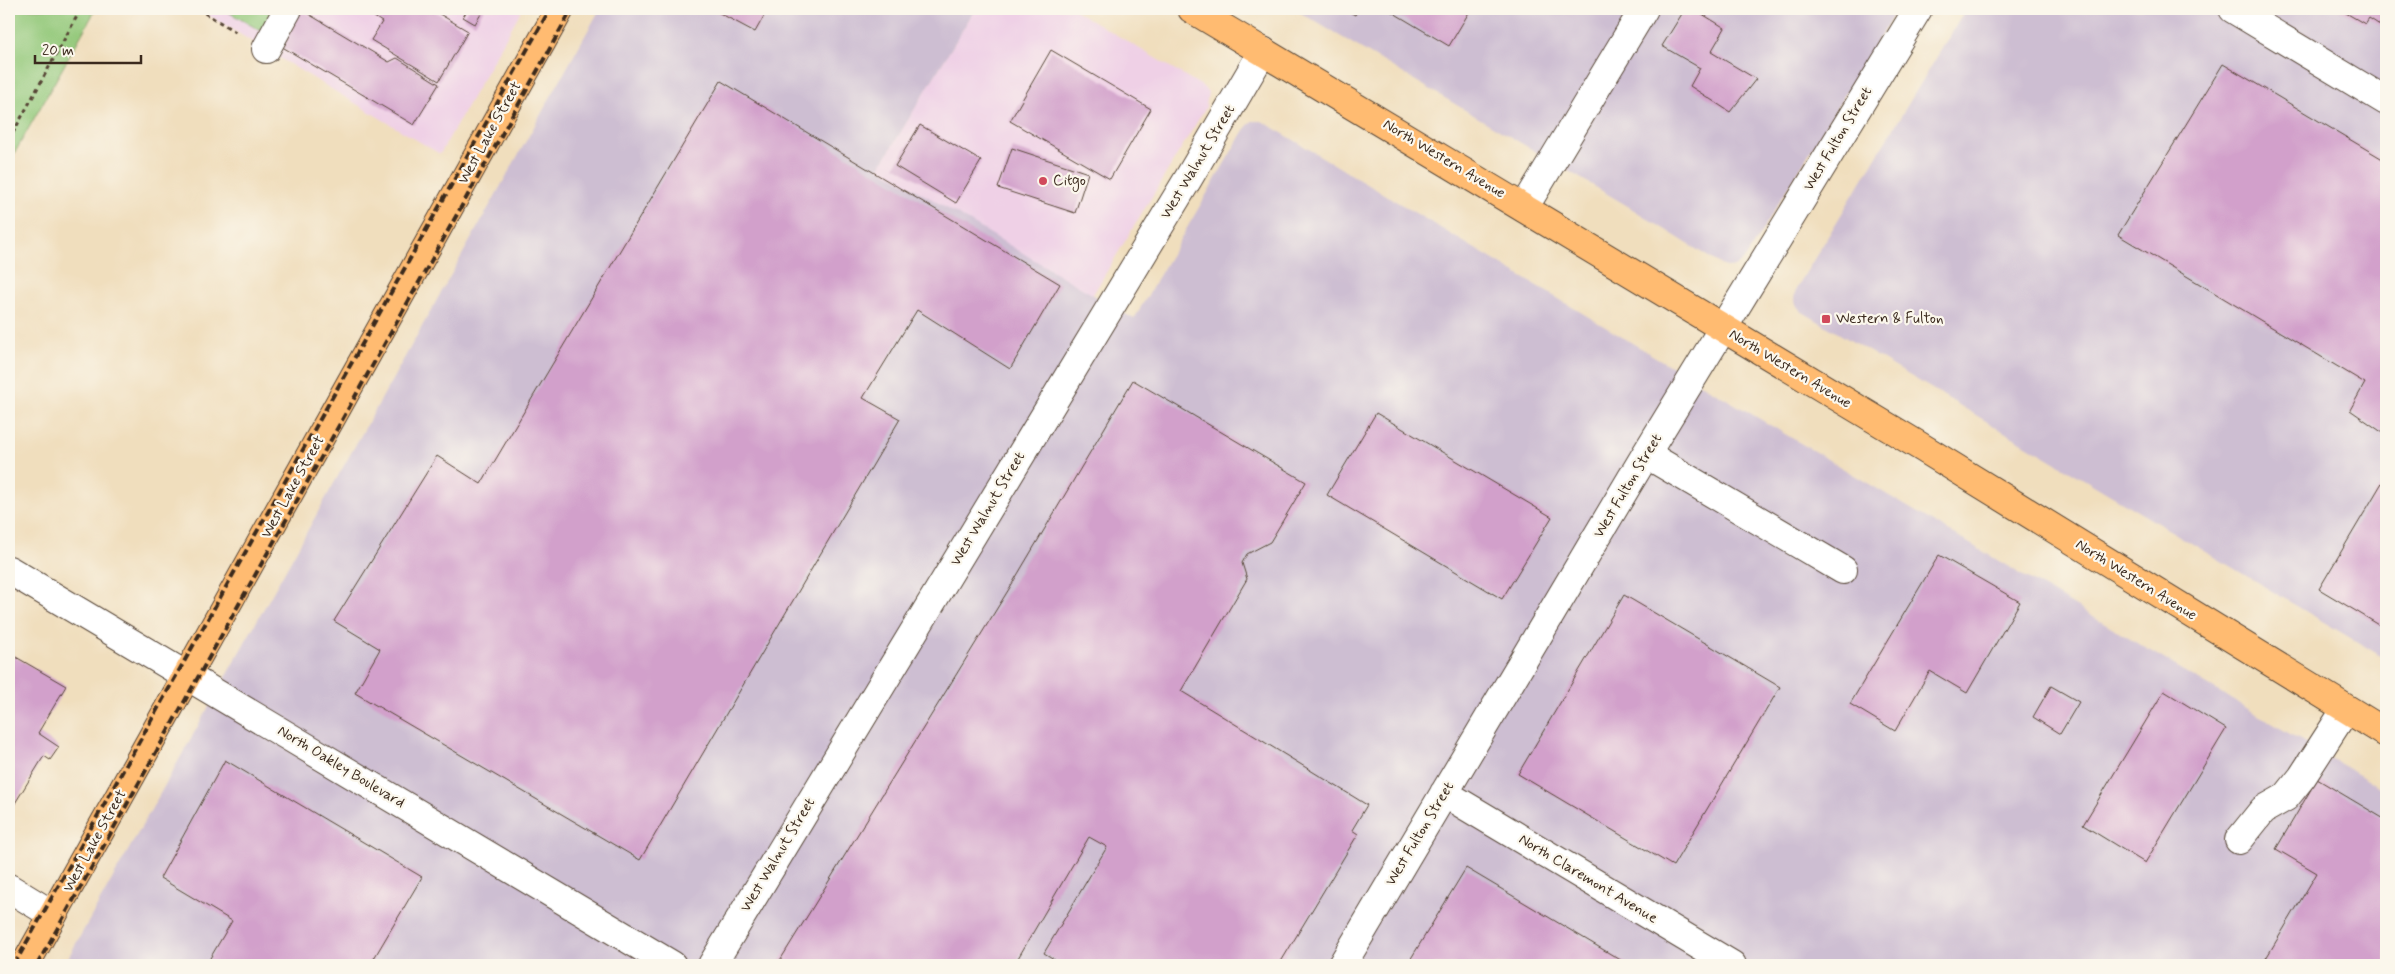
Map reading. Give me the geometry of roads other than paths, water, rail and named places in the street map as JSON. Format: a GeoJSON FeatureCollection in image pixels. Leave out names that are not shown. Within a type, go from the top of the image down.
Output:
{"type":"FeatureCollection","features":[{"type":"Feature","properties":{"kind":"main road","name":"West Lake Street"},"geometry":{"type":"LineString","coordinates":[[25,965],[560,9]]}},
{"type":"Feature","properties":{"kind":"main road","name":"North Western Avenue"},"geometry":{"type":"LineString","coordinates":[[1192,9],[1918,445],[2386,733]]}},
{"type":"Feature","properties":{"kind":"street"},"geometry":{"type":"LineString","coordinates":[[266,49],[288,9]]}},
{"type":"Feature","properties":{"kind":"street"},"geometry":{"type":"LineString","coordinates":[[1524,208],[1644,9]]}},
{"type":"Feature","properties":{"kind":"street","name":"West Fulton Street"},"geometry":{"type":"LineString","coordinates":[[1342,965],[1646,454],[1918,9]]}},
{"type":"Feature","properties":{"kind":"street"},"geometry":{"type":"LineString","coordinates":[[2233,9],[2386,101]]}},
{"type":"Feature","properties":{"kind":"street","name":"West Walnut Street"},"geometry":{"type":"LineString","coordinates":[[712,965],[1188,180],[1263,51]]}},
{"type":"Feature","properties":{"kind":"street"},"geometry":{"type":"LineString","coordinates":[[1646,454],[1843,570]]}},
{"type":"Feature","properties":{"kind":"street","name":"North Oakley Boulevard"},"geometry":{"type":"LineString","coordinates":[[9,570],[672,965]]}},
{"type":"Feature","properties":{"kind":"street"},"geometry":{"type":"LineString","coordinates":[[2239,840],[2264,810],[2286,797],[2302,777],[2346,709]]}},
{"type":"Feature","properties":{"kind":"street","name":"North Claremont Avenue"},"geometry":{"type":"LineString","coordinates":[[1444,794],[1732,965]]}},
{"type":"Feature","properties":{"kind":"street"},"geometry":{"type":"LineString","coordinates":[[9,888],[53,915]]}},
{"type":"Feature","properties":{"kind":"railway"},"geometry":{"type":"LineString","coordinates":[[14,965],[550,9]]}},
{"type":"Feature","properties":{"kind":"railway"},"geometry":{"type":"LineString","coordinates":[[37,965],[572,9]]}},
{"type":"Feature","properties":{"kind":"place","name":"Citgo"},"geometry":{"type":"Point","coordinates":[1043,181]}},
{"type":"Feature","properties":{"kind":"place","name":"Western & Fulton"},"geometry":{"type":"Point","coordinates":[1826,319]}}]}
